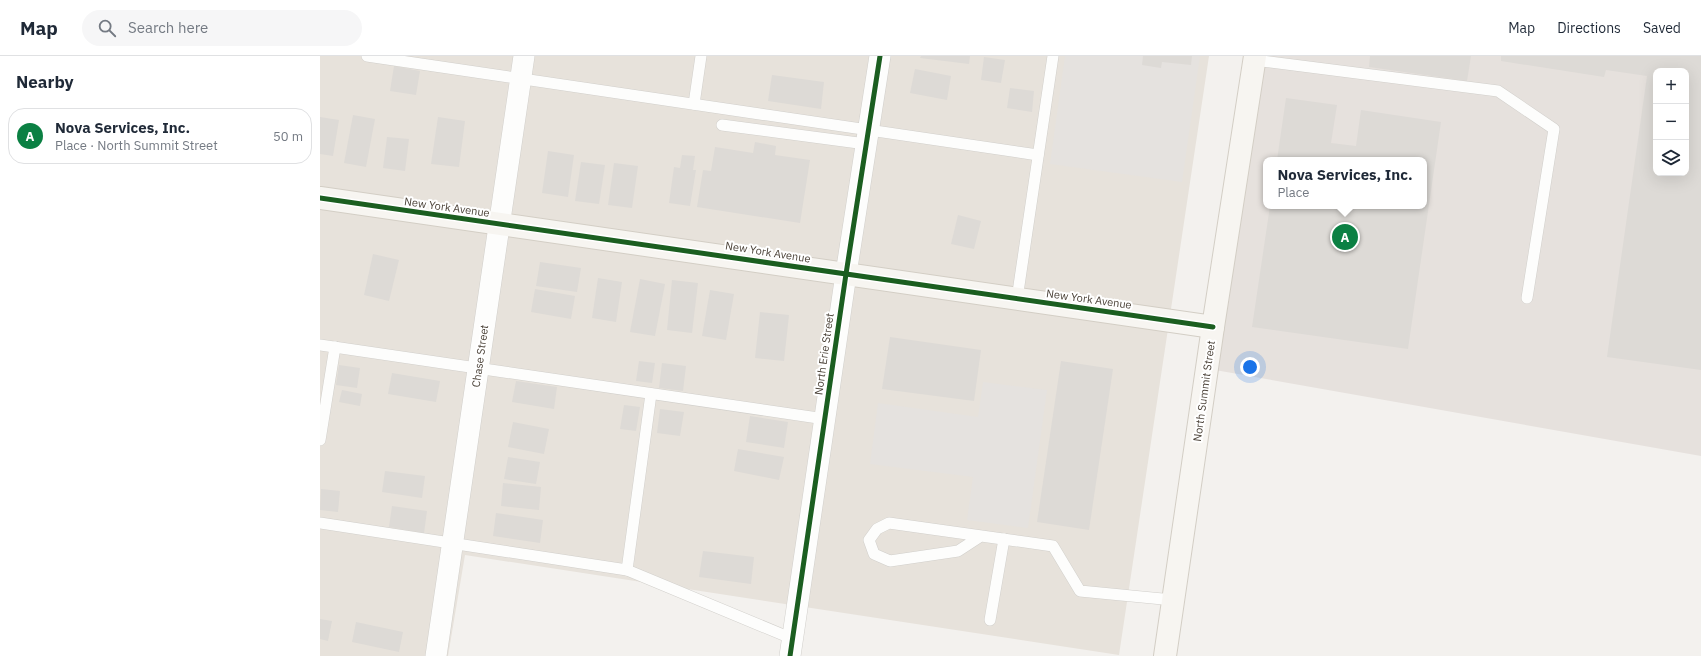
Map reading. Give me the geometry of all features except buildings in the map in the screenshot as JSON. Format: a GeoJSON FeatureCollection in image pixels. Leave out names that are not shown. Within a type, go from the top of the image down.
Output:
{"type":"FeatureCollection","features":[{"type":"Feature","properties":{"kind":"street","name":"Chase Street"},"geometry":{"type":"LineString","coordinates":[[436,656],[524,56]]}},
{"type":"Feature","properties":{"kind":"street","name":"North Erie Street"},"geometry":{"type":"LineString","coordinates":[[792,647],[846,274],[880,56]]}},
{"type":"Feature","properties":{"kind":"street","name":"North Summit Street"},"geometry":{"type":"LineString","coordinates":[[1165,656],[1254,58]]}},
{"type":"Feature","properties":{"kind":"street","name":"New York Avenue"},"geometry":{"type":"LineString","coordinates":[[320,198],[1213,327]]}},
{"type":"Feature","properties":{"kind":"lane"},"geometry":{"type":"LineString","coordinates":[[373,56],[694,104],[867,137]]}},
{"type":"Feature","properties":{"kind":"lane"},"geometry":{"type":"LineString","coordinates":[[694,104],[701,56]]}},
{"type":"Feature","properties":{"kind":"lane"},"geometry":{"type":"LineString","coordinates":[[1016,299],[1053,56]]}},
{"type":"Feature","properties":{"kind":"lane"},"geometry":{"type":"LineString","coordinates":[[1254,58],[1498,91],[1554,129],[1527,298]]}},
{"type":"Feature","properties":{"kind":"lane"},"geometry":{"type":"LineString","coordinates":[[722,126],[867,137],[1038,155]]}},
{"type":"Feature","properties":{"kind":"lane"},"geometry":{"type":"LineString","coordinates":[[320,345],[825,419]]}},
{"type":"Feature","properties":{"kind":"lane"},"geometry":{"type":"LineString","coordinates":[[320,440],[335,347]]}},
{"type":"Feature","properties":{"kind":"lane"},"geometry":{"type":"LineString","coordinates":[[627,570],[651,394]]}},
{"type":"Feature","properties":{"kind":"lane"},"geometry":{"type":"LineString","coordinates":[[320,523],[627,570],[792,647]]}},
{"type":"Feature","properties":{"kind":"lane"},"geometry":{"type":"LineString","coordinates":[[981,536],[958,551],[890,561],[874,554],[869,540],[877,529],[889,523],[1053,546],[1080,591],[1173,600]]}},
{"type":"Feature","properties":{"kind":"lane"},"geometry":{"type":"LineString","coordinates":[[990,620],[1004,539]]}},
{"type":"Feature","properties":{"kind":"shaded area"},"geometry":{"type":"Polygon","coordinates":[[[320,56],[1209,56],[1119,655],[465,555],[448,656],[320,656],[320,56]]]}},
{"type":"Feature","properties":{"kind":"shaded area"},"geometry":{"type":"Polygon","coordinates":[[[1065,56],[1200,56],[1182,182],[1050,164],[1065,56]]]}},
{"type":"Feature","properties":{"kind":"shaded area"},"geometry":{"type":"Polygon","coordinates":[[[1263,56],[1701,56],[1701,456],[1215,370],[1263,56]]]}},
{"type":"Feature","properties":{"kind":"shaded area"},"geometry":{"type":"Polygon","coordinates":[[[983,382],[1047,390],[1028,528],[967,520],[973,477],[870,464],[878,403],[978,417],[983,382]]]}},
{"type":"Feature","properties":{"kind":"cycle path"},"geometry":{"type":"LineString","coordinates":[[790,656],[846,274],[880,56]]}},
{"type":"Feature","properties":{"kind":"cycle path"},"geometry":{"type":"LineString","coordinates":[[320,198],[1213,327]]}},
{"type":"Feature","properties":{"kind":"place","name":"Nova Services, Inc."},"geometry":{"type":"Point","coordinates":[1345,237]}}]}
